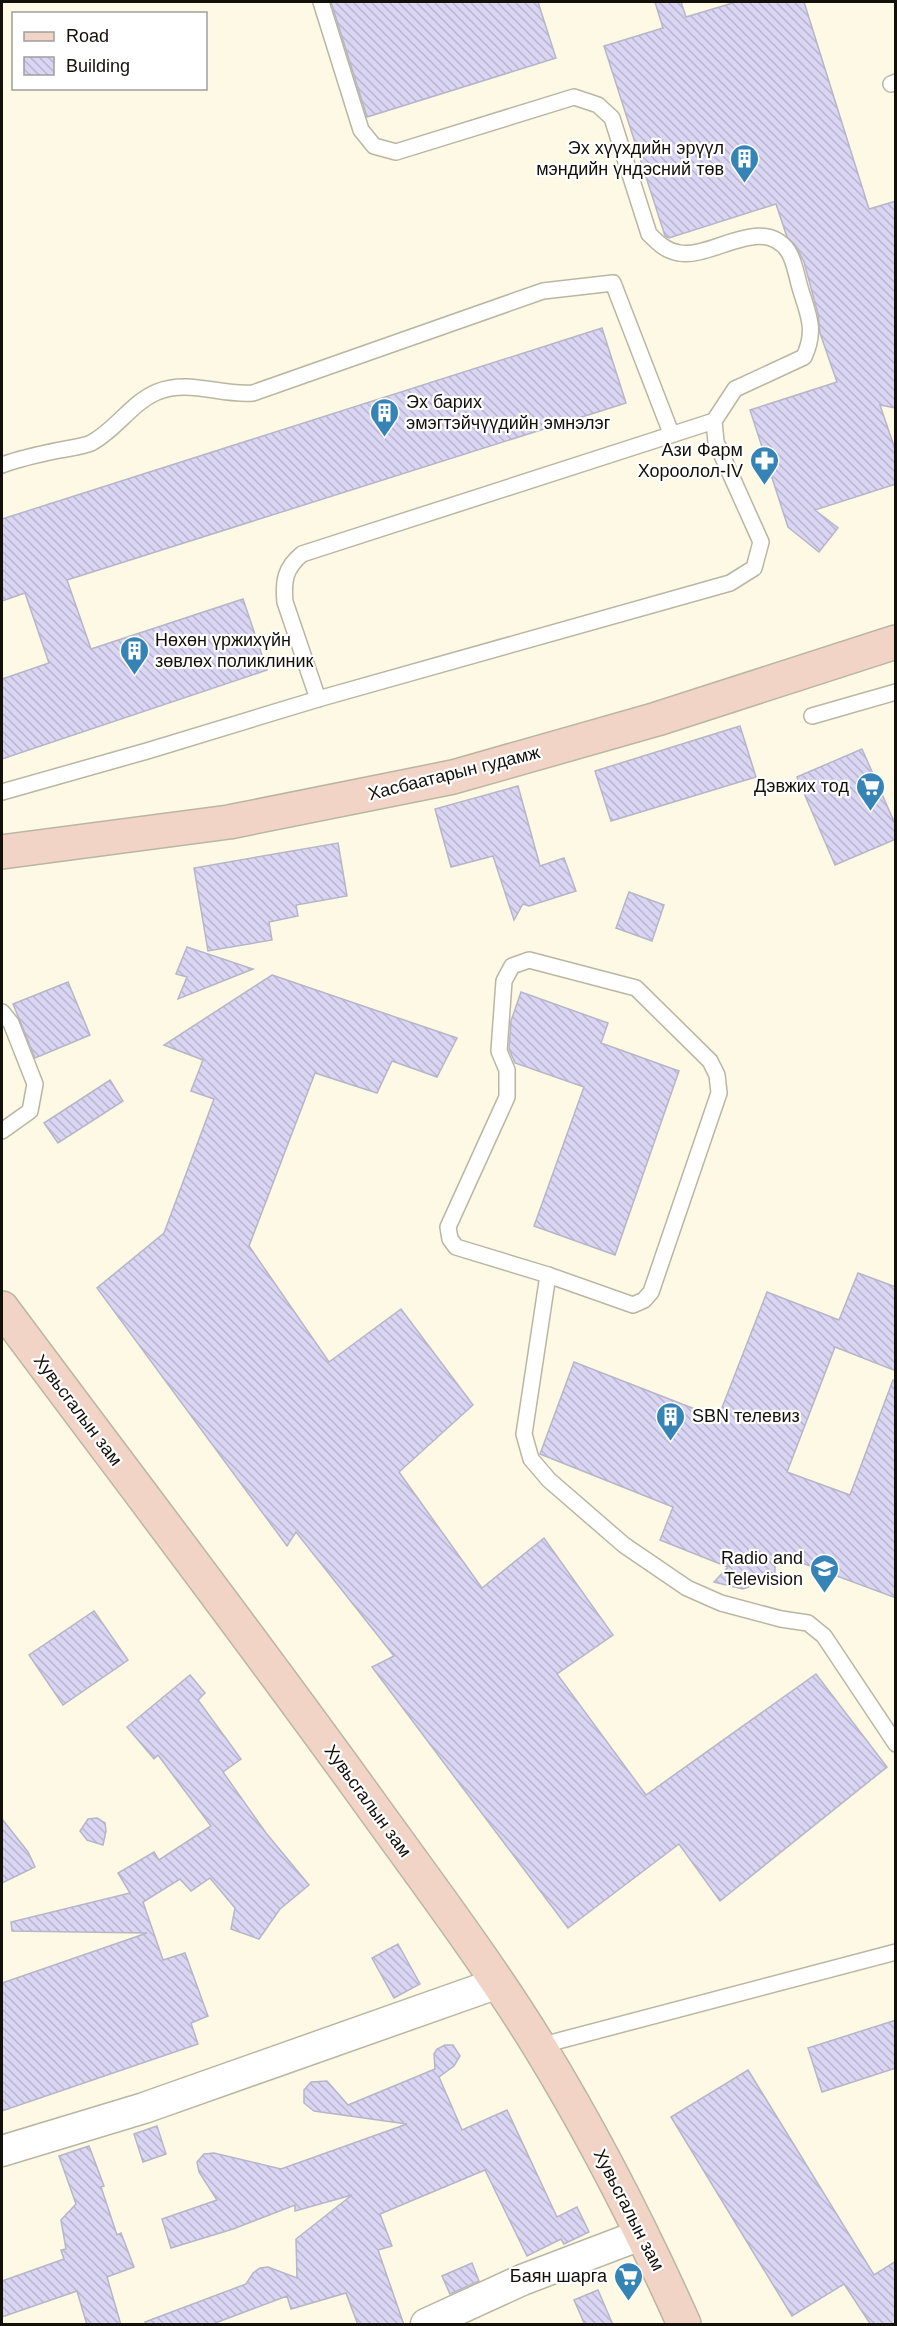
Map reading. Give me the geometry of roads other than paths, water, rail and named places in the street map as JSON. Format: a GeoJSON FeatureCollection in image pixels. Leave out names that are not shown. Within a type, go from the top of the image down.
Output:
{"type":"FeatureCollection","features":[{"type":"Feature","properties":{"kind":"main road","name":"Хасбаатарын гудамж"},"geometry":{"type":"LineString","coordinates":[[2,852],[229,822],[453,777],[657,719],[896,642]]}},
{"type":"Feature","properties":{"kind":"main road","name":"Хувьсгалын зам"},"geometry":{"type":"LineString","coordinates":[[2,1308],[276,1674],[498,1983],[539,2046],[612,2171],[684,2325]]}},
{"type":"Feature","properties":{"kind":"street"},"geometry":{"type":"LineString","coordinates":[[2,2151],[144,2108],[498,1983]]}},
{"type":"Feature","properties":{"kind":"street"},"geometry":{"type":"LineString","coordinates":[[426,2325],[522,2280],[643,2234]]}},
{"type":"Feature","properties":{"kind":"lane"},"geometry":{"type":"LineString","coordinates":[[2,792],[318,699],[730,583],[754,568],[761,542],[716,442],[714,421],[735,388],[804,357],[811,342],[811,322],[788,251],[774,240],[753,236],[700,252],[680,254],[663,247],[649,234],[612,118],[598,105],[574,98],[396,152],[374,146],[361,130],[321,2]]}},
{"type":"Feature","properties":{"kind":"lane"},"geometry":{"type":"LineString","coordinates":[[2,465],[25,457],[90,444],[110,430],[133,408],[157,392],[189,386],[237,395],[253,393],[543,291],[613,283],[671,433]]}},
{"type":"Feature","properties":{"kind":"lane"},"geometry":{"type":"LineString","coordinates":[[318,699],[285,602],[283,586],[291,563],[302,554],[714,421]]}},
{"type":"Feature","properties":{"kind":"lane"},"geometry":{"type":"LineString","coordinates":[[812,716],[896,692]]}},
{"type":"Feature","properties":{"kind":"lane"},"geometry":{"type":"LineString","coordinates":[[529,960],[636,988],[710,1061],[717,1075],[718,1093],[651,1292],[644,1300],[633,1305],[548,1275],[456,1247],[450,1239],[448,1227],[507,1097],[507,1070],[499,1051],[504,981],[512,966],[529,960]]}},
{"type":"Feature","properties":{"kind":"lane"},"geometry":{"type":"LineString","coordinates":[[2,1012],[11,1023],[35,1084],[30,1111],[2,1131]]}},
{"type":"Feature","properties":{"kind":"lane"},"geometry":{"type":"LineString","coordinates":[[548,1275],[524,1434],[531,1459],[549,1480],[624,1545],[687,1588],[721,1603],[781,1619],[808,1623],[824,1636],[896,1744]]}},
{"type":"Feature","properties":{"kind":"lane"},"geometry":{"type":"LineString","coordinates":[[539,2046],[896,1952]]}},
{"type":"Feature","properties":{"kind":"place","name":"Эх хүүхдийн эрүүл мэндийн үндэсний төв"},"geometry":{"type":"Point","coordinates":[745,184]}},
{"type":"Feature","properties":{"kind":"place","name":"Эх барих эмэгтэйчүүдийн эмнэлэг"},"geometry":{"type":"Point","coordinates":[385,438]}},
{"type":"Feature","properties":{"kind":"place","name":"Ази Фарм Хороолол-IV"},"geometry":{"type":"Point","coordinates":[764,486]}},
{"type":"Feature","properties":{"kind":"place","name":"Нөхөн үржихүйн зөвлөх поликлиник"},"geometry":{"type":"Point","coordinates":[134,676]}},
{"type":"Feature","properties":{"kind":"place","name":"Дэвжих тод"},"geometry":{"type":"Point","coordinates":[870,812]}},
{"type":"Feature","properties":{"kind":"place","name":"SBN телевиз"},"geometry":{"type":"Point","coordinates":[671,1442]}},
{"type":"Feature","properties":{"kind":"place","name":"Radio and Television"},"geometry":{"type":"Point","coordinates":[824,1594]}},
{"type":"Feature","properties":{"kind":"place","name":"Баян шарга"},"geometry":{"type":"Point","coordinates":[628,2302]}}]}
